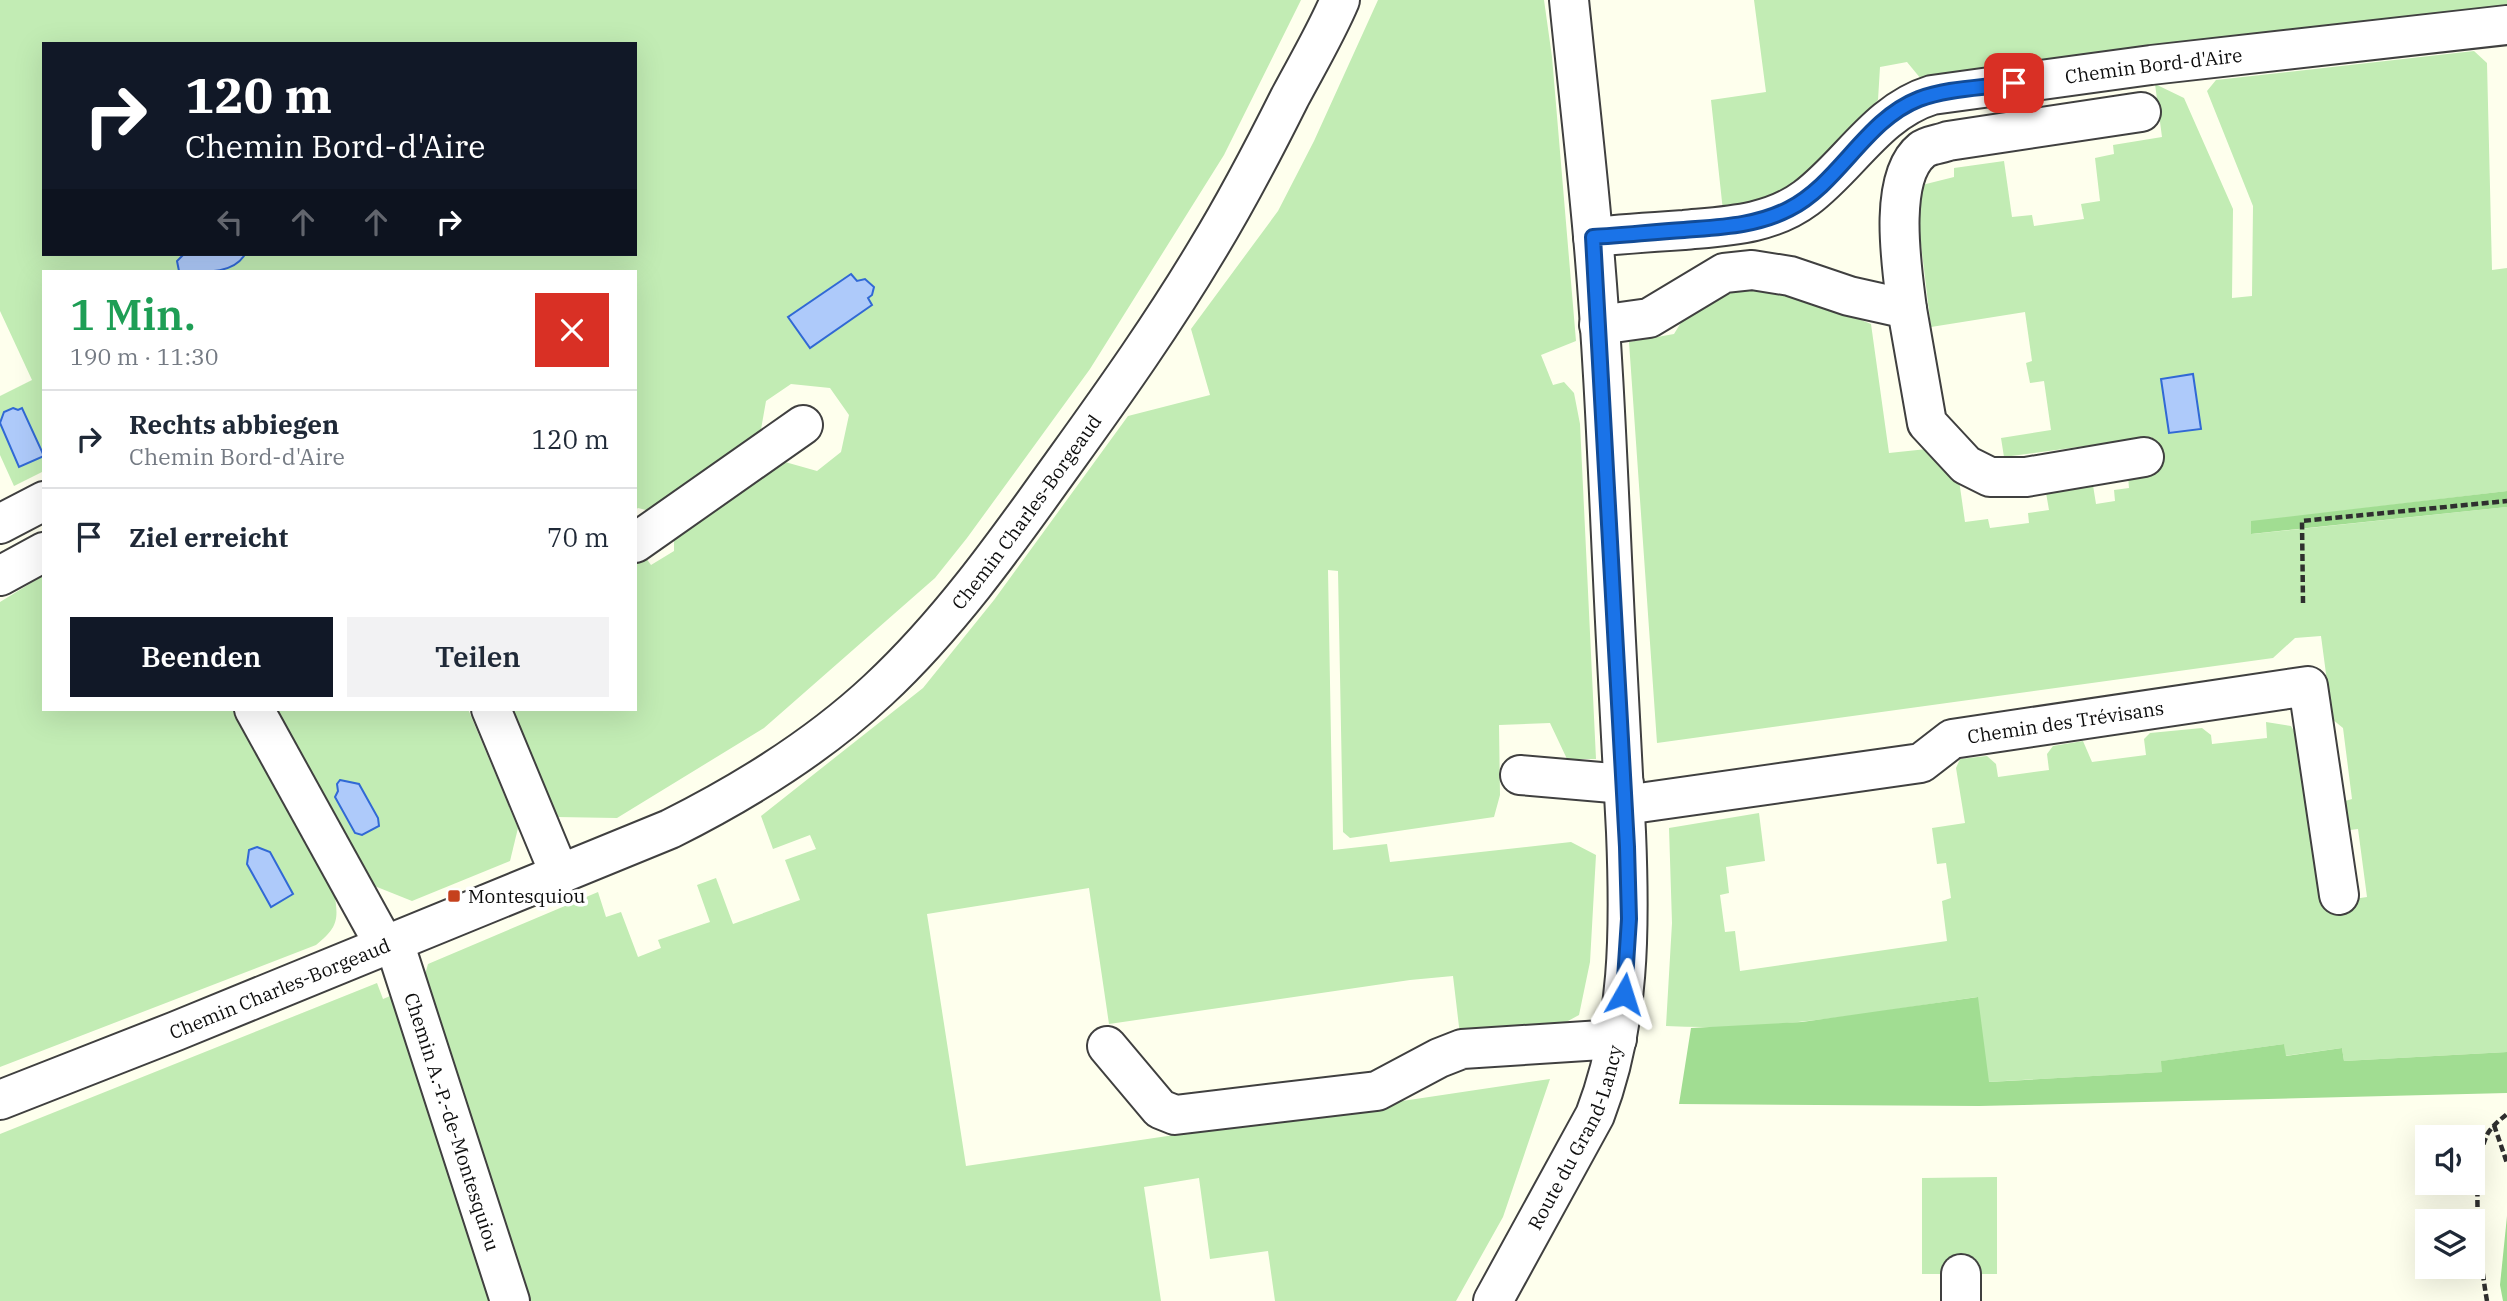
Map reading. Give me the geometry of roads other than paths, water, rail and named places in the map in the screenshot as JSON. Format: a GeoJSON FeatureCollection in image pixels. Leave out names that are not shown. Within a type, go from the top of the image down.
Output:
{"type":"FeatureCollection","features":[{"type":"Feature","properties":{"kind":"street","name":"Chemin Charles-Borgeaud"},"geometry":{"type":"LineString","coordinates":[[0,1100],[670,829],[719,804],[790,759],[836,725],[877,691],[912,655],[984,572],[1129,372],[1235,203],[1340,0]]}},
{"type":"Feature","properties":{"kind":"street","name":"Route du Grand-Lancy"},"geometry":{"type":"LineString","coordinates":[[1493,1301],[1595,1115],[1606,1087],[1617,1039],[1627,969],[1629,919],[1624,794],[1599,325],[1593,237],[1569,0]]}},
{"type":"Feature","properties":{"kind":"street","name":"Chemin Bord-d'Aire"},"geometry":{"type":"LineString","coordinates":[[1593,237],[1734,225],[1775,215],[1791,208],[1818,188],[1887,118],[1917,99],[1932,95],[2151,65],[2507,25]]}},
{"type":"Feature","properties":{"kind":"street"},"geometry":{"type":"LineString","coordinates":[[2141,112],[1948,141],[1922,150],[1905,174],[1899,214],[1901,265],[1927,423],[1966,465],[1990,477],[2026,477],[2144,457]]}},
{"type":"Feature","properties":{"kind":"street"},"geometry":{"type":"LineString","coordinates":[[1599,325],[1648,318],[1724,273],[1752,270],[1790,276],[1849,296],[1908,309]]}},
{"type":"Feature","properties":{"kind":"street"},"geometry":{"type":"LineString","coordinates":[[637,541],[803,425]]}},
{"type":"Feature","properties":{"kind":"street"},"geometry":{"type":"LineString","coordinates":[[0,524],[42,502]]}},
{"type":"Feature","properties":{"kind":"street"},"geometry":{"type":"LineString","coordinates":[[0,576],[42,553]]}},
{"type":"Feature","properties":{"kind":"street","name":"Chemin des Trévisans"},"geometry":{"type":"LineString","coordinates":[[1520,775],[1624,794],[1921,763],[1952,739],[2308,686],[2339,895]]}},
{"type":"Feature","properties":{"kind":"street","name":"Chemin A.-P.-de-Montesquiou"},"geometry":{"type":"LineString","coordinates":[[255,711],[389,944],[510,1301]]}},
{"type":"Feature","properties":{"kind":"street"},"geometry":{"type":"LineString","coordinates":[[492,711],[559,875]]}},
{"type":"Feature","properties":{"kind":"street"},"geometry":{"type":"LineString","coordinates":[[1107,1046],[1160,1109],[1175,1115],[1377,1091],[1462,1049],[1617,1039]]}},
{"type":"Feature","properties":{"kind":"water"},"geometry":{"type":"Polygon","coordinates":[[[182,256],[244,256],[223,270],[179,270],[177,261],[182,256]]]}},
{"type":"Feature","properties":{"kind":"water"},"geometry":{"type":"Polygon","coordinates":[[[851,274],[857,281],[865,279],[874,287],[868,298],[872,305],[810,348],[788,317],[851,274]]]}},
{"type":"Feature","properties":{"kind":"water"},"geometry":{"type":"Polygon","coordinates":[[[2193,374],[2201,429],[2169,433],[2161,379],[2193,374]]]}},
{"type":"Feature","properties":{"kind":"water"},"geometry":{"type":"Polygon","coordinates":[[[22,408],[42,457],[19,467],[0,423],[4,412],[22,408]]]}},
{"type":"Feature","properties":{"kind":"water"},"geometry":{"type":"Polygon","coordinates":[[[340,780],[359,784],[378,818],[379,826],[362,835],[355,833],[335,797],[340,780]]]}},
{"type":"Feature","properties":{"kind":"water"},"geometry":{"type":"Polygon","coordinates":[[[257,847],[270,852],[293,894],[271,907],[247,864],[249,850],[257,847]]]}},
{"type":"Feature","properties":{"kind":"place","name":"Montesquiou"},"geometry":{"type":"Point","coordinates":[454,896]}}]}
